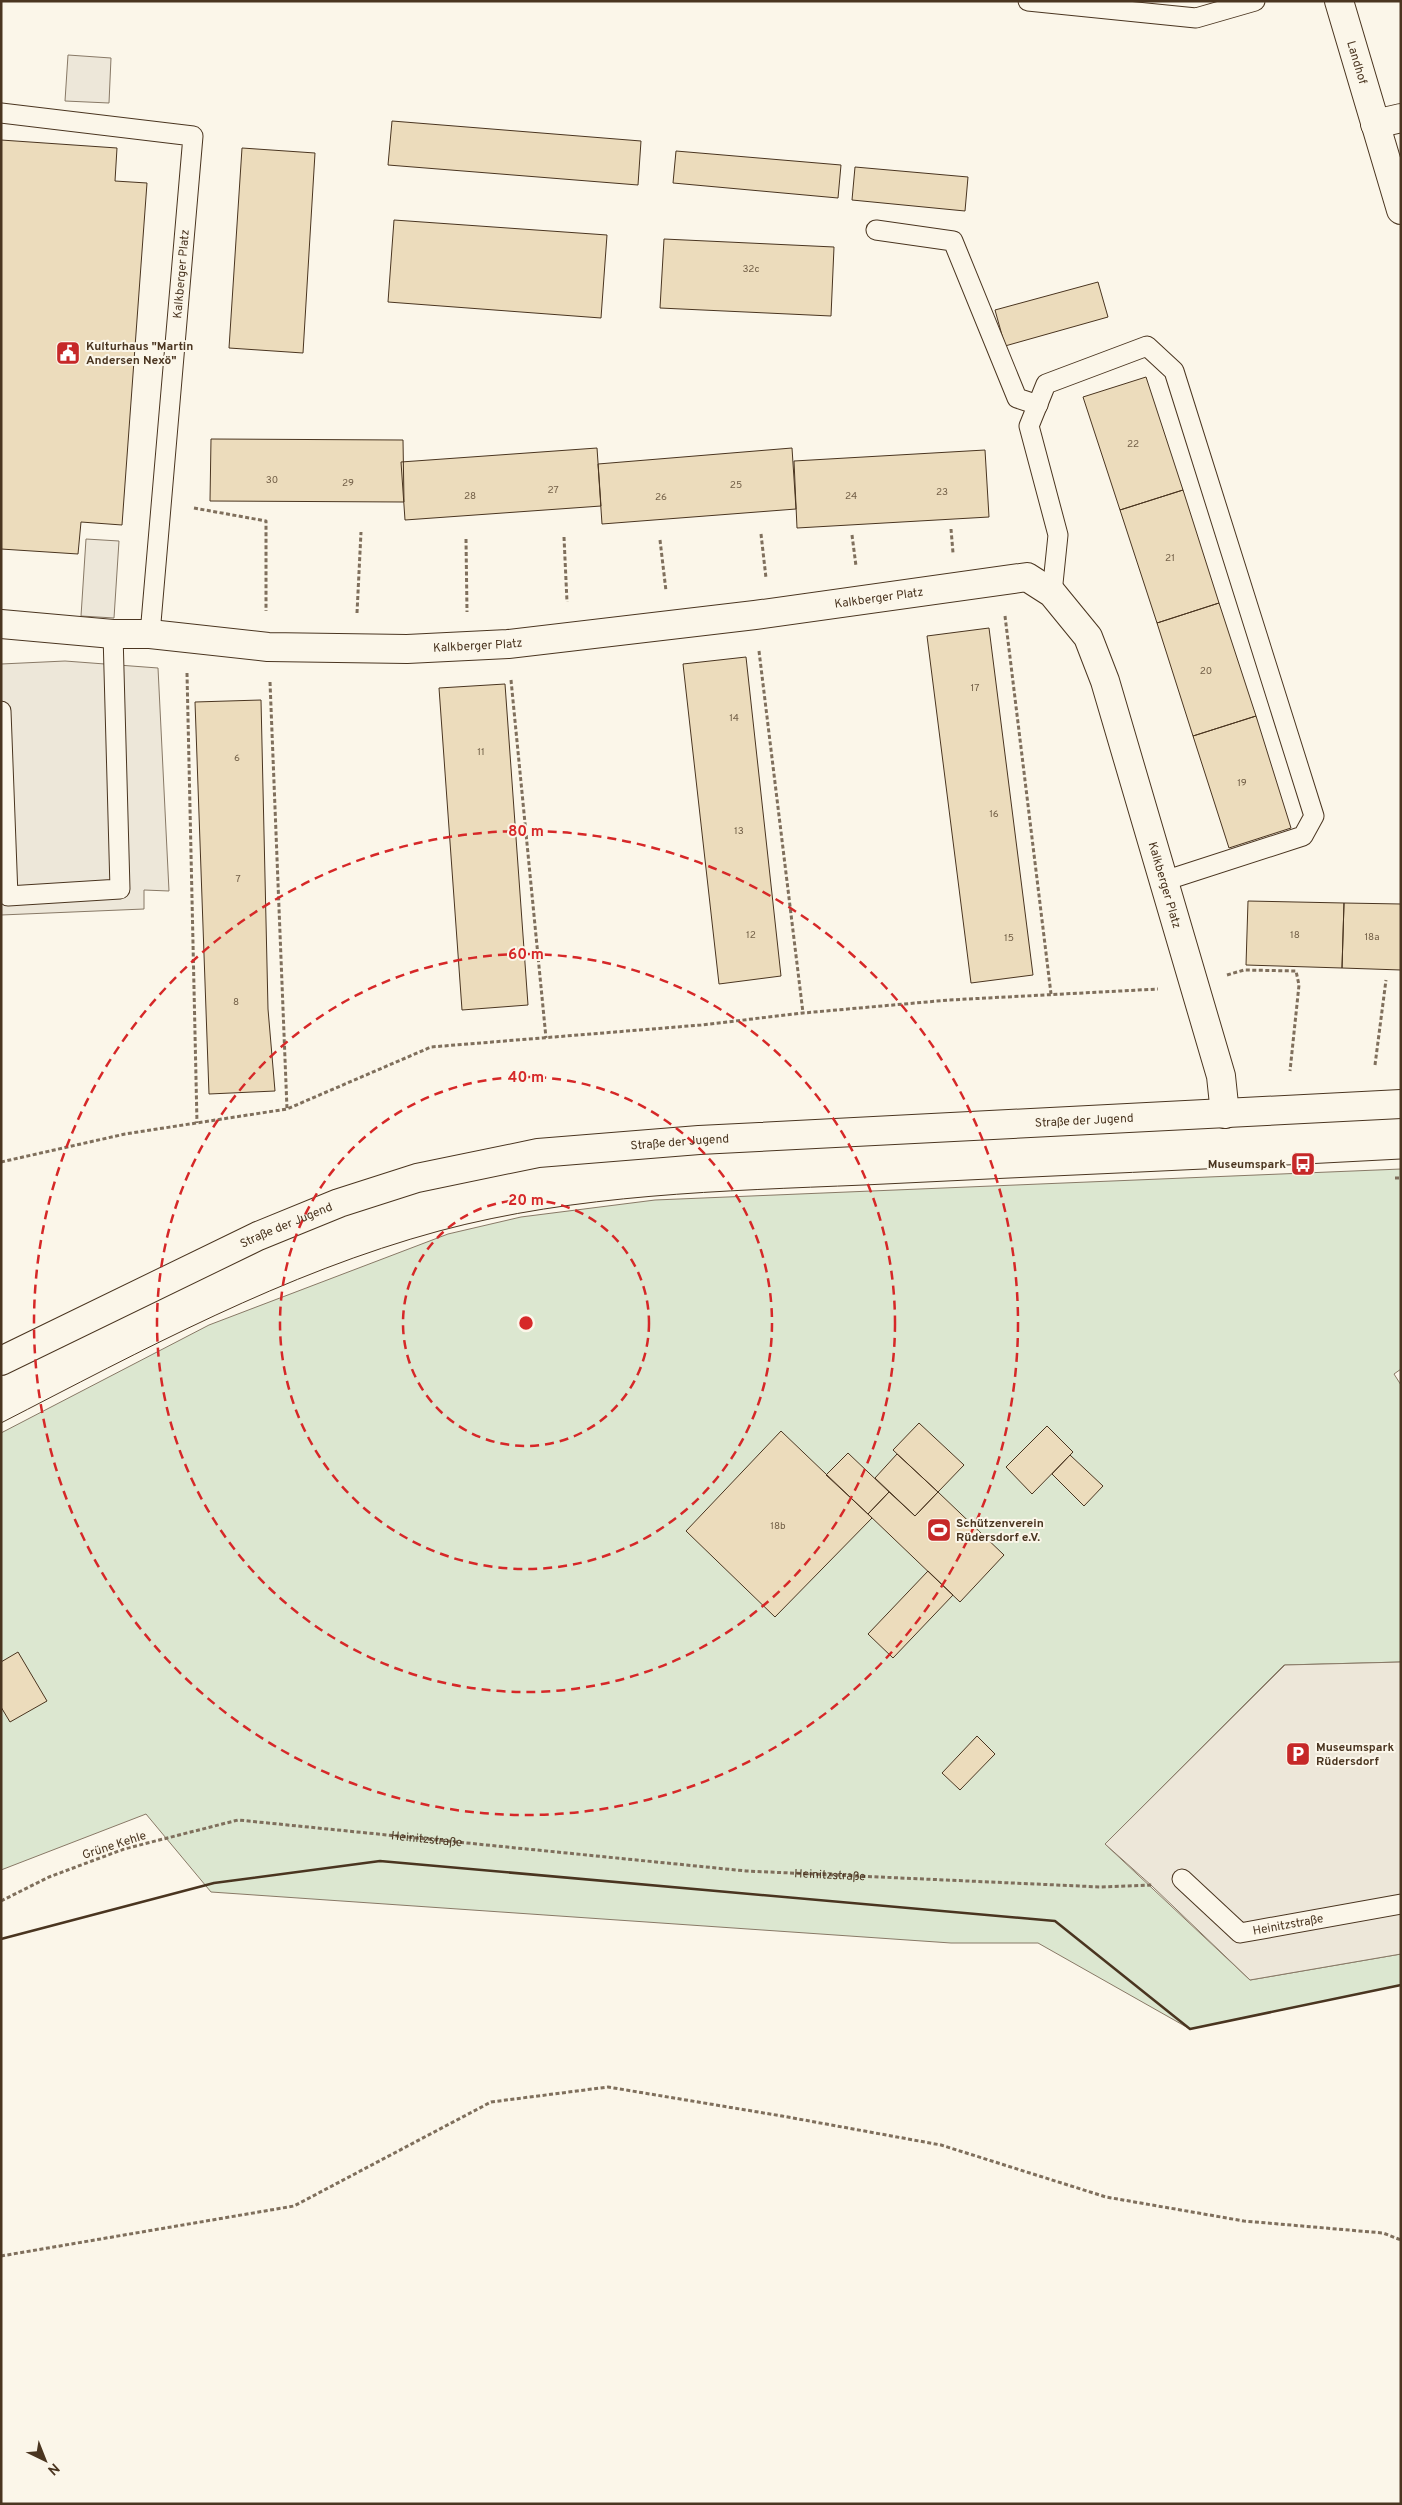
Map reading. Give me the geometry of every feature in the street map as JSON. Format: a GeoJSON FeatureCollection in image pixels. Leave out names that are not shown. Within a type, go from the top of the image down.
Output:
{"type":"FeatureCollection","features":[{"type":"Feature","properties":{"kind":"street","name":"Landhof"},"geometry":{"type":"LineString","coordinates":[[1339,1],[1388,121],[1401,210]]}},
{"type":"Feature","properties":{"kind":"street","name":"Kalkberger Platz"},"geometry":{"type":"LineString","coordinates":[[1,624],[113,634],[150,634],[186,640],[268,646],[407,649],[508,644],[754,615],[1027,577],[1052,593],[1088,637],[1105,681],[1221,1076],[1225,1114]]}},
{"type":"Feature","properties":{"kind":"street","name":"Straße der Jugend"},"geometry":{"type":"LineString","coordinates":[[1,1361],[258,1236],[339,1203],[417,1178],[538,1153],[699,1140],[1401,1104]]}},
{"type":"Feature","properties":{"kind":"lane"},"geometry":{"type":"LineString","coordinates":[[1028,1],[1196,18],[1255,1]]}},
{"type":"Feature","properties":{"kind":"lane","name":"Kalkberger Platz"},"geometry":{"type":"LineString","coordinates":[[1,112],[193,136],[150,634]]}},
{"type":"Feature","properties":{"kind":"lane"},"geometry":{"type":"LineString","coordinates":[[876,230],[952,241],[1017,398],[1038,405]]}},
{"type":"Feature","properties":{"kind":"lane"},"geometry":{"type":"LineString","coordinates":[[1052,593],[1058,535],[1029,426],[1046,384],[1147,346],[1174,371],[1314,816],[1303,836],[1164,880]]}},
{"type":"Feature","properties":{"kind":"lane"},"geometry":{"type":"LineString","coordinates":[[1,711],[8,896],[120,889],[113,634]]}},
{"type":"Feature","properties":{"kind":"lane","name":"Heinitzstraße"},"geometry":{"type":"LineString","coordinates":[[1182,1879],[1240,1933],[1401,1904]]}},
{"type":"Feature","properties":{"kind":"path"},"geometry":{"type":"LineString","coordinates":[[194,508],[266,521],[266,616]]}},
{"type":"Feature","properties":{"kind":"path"},"geometry":{"type":"LineString","coordinates":[[951,529],[954,553]]}},
{"type":"Feature","properties":{"kind":"path"},"geometry":{"type":"LineString","coordinates":[[357,616],[361,532]]}},
{"type":"Feature","properties":{"kind":"path"},"geometry":{"type":"LineString","coordinates":[[761,534],[766,579]]}},
{"type":"Feature","properties":{"kind":"path"},"geometry":{"type":"LineString","coordinates":[[852,535],[856,567]]}},
{"type":"Feature","properties":{"kind":"path"},"geometry":{"type":"LineString","coordinates":[[564,537],[568,602]]}},
{"type":"Feature","properties":{"kind":"path"},"geometry":{"type":"LineString","coordinates":[[466,539],[467,612]]}},
{"type":"Feature","properties":{"kind":"path"},"geometry":{"type":"LineString","coordinates":[[660,540],[666,592]]}},
{"type":"Feature","properties":{"kind":"path"},"geometry":{"type":"LineString","coordinates":[[1001,580],[1051,994]]}},
{"type":"Feature","properties":{"kind":"path"},"geometry":{"type":"LineString","coordinates":[[754,615],[803,1013]]}},
{"type":"Feature","properties":{"kind":"path"},"geometry":{"type":"LineString","coordinates":[[186,640],[197,1122]]}},
{"type":"Feature","properties":{"kind":"path"},"geometry":{"type":"LineString","coordinates":[[508,644],[546,1038]]}},
{"type":"Feature","properties":{"kind":"path"},"geometry":{"type":"LineString","coordinates":[[268,646],[287,1109]]}},
{"type":"Feature","properties":{"kind":"path"},"geometry":{"type":"LineString","coordinates":[[1230,974],[1244,970],[1296,971],[1298,985],[1290,1071]]}},
{"type":"Feature","properties":{"kind":"path"},"geometry":{"type":"LineString","coordinates":[[1375,1065],[1386,980]]}},
{"type":"Feature","properties":{"kind":"path"},"geometry":{"type":"LineString","coordinates":[[1,1162],[125,1134],[287,1109],[431,1047],[701,1025],[803,1013],[949,1000],[1151,990]]}},
{"type":"Feature","properties":{"kind":"path"},"geometry":{"type":"LineString","coordinates":[[1395,1178],[1401,1178]]}},
{"type":"Feature","properties":{"kind":"path","name":"Heinitzstraße"},"geometry":{"type":"LineString","coordinates":[[238,1820],[746,1871],[1101,1888],[1152,1886],[1182,1879]]}},
{"type":"Feature","properties":{"kind":"path","name":"Grüne Kehle"},"geometry":{"type":"LineString","coordinates":[[1,1901],[49,1877],[124,1848],[238,1820]]}},
{"type":"Feature","properties":{"kind":"path"},"geometry":{"type":"LineString","coordinates":[[1,2256],[294,2206],[491,2102],[608,2087],[941,2145],[1106,2197],[1244,2221],[1383,2233],[1401,2240]]}},
{"type":"Feature","properties":{"kind":"green space"},"geometry":{"type":"Polygon","coordinates":[[[1401,1169],[1401,1369],[1394,1374],[1401,1385],[1401,1662],[1284,1665],[1105,1844],[1250,1980],[1401,1954],[1401,1985],[1190,2029],[1038,1943],[951,1943],[211,1892],[146,1814],[1,1870],[1,1433],[209,1325],[448,1234],[521,1217],[655,1200],[1401,1169]]]}},
{"type":"Feature","properties":{"kind":"shaded area"},"geometry":{"type":"Polygon","coordinates":[[[68,55],[111,58],[109,103],[65,101],[68,55]]]}},
{"type":"Feature","properties":{"kind":"shaded area"},"geometry":{"type":"Polygon","coordinates":[[[86,539],[119,541],[114,618],[81,616],[86,539]]]}},
{"type":"Feature","properties":{"kind":"shaded area"},"geometry":{"type":"Polygon","coordinates":[[[65,661],[158,668],[169,891],[144,890],[144,909],[1,915],[1,664],[65,661]]]}},
{"type":"Feature","properties":{"kind":"shaded area","name":"Museumspark Rüdersdorf"},"geometry":{"type":"Polygon","coordinates":[[[1401,1662],[1401,1954],[1250,1980],[1152,1886],[1105,1844],[1285,1665],[1401,1662]]]}},
{"type":"Feature","properties":{"kind":"building"},"geometry":{"type":"Polygon","coordinates":[[[392,121],[641,141],[638,185],[388,165],[392,121]]]}},
{"type":"Feature","properties":{"kind":"building","name":"Kulturhaus \"Martin Andersen Nexö\""},"geometry":{"type":"Polygon","coordinates":[[[1,140],[117,148],[115,181],[147,183],[122,525],[81,522],[78,554],[1,549],[1,140]]]}},
{"type":"Feature","properties":{"kind":"building"},"geometry":{"type":"Polygon","coordinates":[[[242,148],[315,153],[303,353],[229,348],[242,148]]]}},
{"type":"Feature","properties":{"kind":"building"},"geometry":{"type":"Polygon","coordinates":[[[676,151],[841,165],[838,198],[673,183],[676,151]]]}},
{"type":"Feature","properties":{"kind":"building"},"geometry":{"type":"Polygon","coordinates":[[[855,167],[968,177],[965,211],[852,200],[855,167]]]}},
{"type":"Feature","properties":{"kind":"building"},"geometry":{"type":"Polygon","coordinates":[[[394,220],[607,235],[601,318],[388,302],[394,220]]]}},
{"type":"Feature","properties":{"kind":"building"},"geometry":{"type":"Polygon","coordinates":[[[664,239],[834,247],[831,316],[660,308],[664,239]]]}},
{"type":"Feature","properties":{"kind":"building"},"geometry":{"type":"Polygon","coordinates":[[[1098,282],[1108,317],[1005,346],[995,310],[1098,282]]]}},
{"type":"Feature","properties":{"kind":"building"},"geometry":{"type":"Polygon","coordinates":[[[1146,377],[1183,490],[1120,510],[1083,397],[1146,377]]]}},
{"type":"Feature","properties":{"kind":"building"},"geometry":{"type":"Polygon","coordinates":[[[211,439],[403,440],[404,502],[210,501],[211,439]]]}},
{"type":"Feature","properties":{"kind":"building"},"geometry":{"type":"Polygon","coordinates":[[[597,448],[601,506],[405,520],[401,462],[597,448]]]}},
{"type":"Feature","properties":{"kind":"building"},"geometry":{"type":"Polygon","coordinates":[[[792,448],[796,509],[602,524],[598,464],[792,448]]]}},
{"type":"Feature","properties":{"kind":"building"},"geometry":{"type":"Polygon","coordinates":[[[985,450],[989,517],[797,528],[794,461],[985,450]]]}},
{"type":"Feature","properties":{"kind":"building"},"geometry":{"type":"Polygon","coordinates":[[[1183,490],[1219,603],[1157,623],[1120,510],[1183,490]]]}},
{"type":"Feature","properties":{"kind":"building"},"geometry":{"type":"Polygon","coordinates":[[[1219,603],[1256,716],[1193,736],[1157,623],[1219,603]]]}},
{"type":"Feature","properties":{"kind":"building"},"geometry":{"type":"Polygon","coordinates":[[[989,628],[1033,975],[971,983],[927,636],[989,628]]]}},
{"type":"Feature","properties":{"kind":"building"},"geometry":{"type":"Polygon","coordinates":[[[746,657],[781,976],[719,984],[683,664],[746,657]]]}},
{"type":"Feature","properties":{"kind":"building"},"geometry":{"type":"Polygon","coordinates":[[[505,684],[528,1005],[462,1010],[439,688],[505,684]]]}},
{"type":"Feature","properties":{"kind":"building"},"geometry":{"type":"Polygon","coordinates":[[[261,700],[268,1009],[275,1091],[209,1094],[195,702],[261,700]]]}},
{"type":"Feature","properties":{"kind":"building"},"geometry":{"type":"Polygon","coordinates":[[[1256,716],[1291,828],[1229,848],[1193,736],[1256,716]]]}},
{"type":"Feature","properties":{"kind":"building"},"geometry":{"type":"Polygon","coordinates":[[[1248,901],[1344,903],[1342,968],[1246,965],[1248,901]]]}},
{"type":"Feature","properties":{"kind":"building"},"geometry":{"type":"Polygon","coordinates":[[[1344,903],[1401,904],[1401,970],[1342,968],[1344,903]]]}},
{"type":"Feature","properties":{"kind":"building"},"geometry":{"type":"Polygon","coordinates":[[[919,1423],[964,1465],[938,1492],[893,1450],[919,1423]]]}},
{"type":"Feature","properties":{"kind":"building"},"geometry":{"type":"Polygon","coordinates":[[[1047,1426],[1073,1452],[1032,1494],[1006,1467],[1047,1426]]]}},
{"type":"Feature","properties":{"kind":"building"},"geometry":{"type":"Polygon","coordinates":[[[781,1431],[872,1518],[775,1617],[686,1531],[781,1431]]]}},
{"type":"Feature","properties":{"kind":"building"},"geometry":{"type":"Polygon","coordinates":[[[848,1453],[889,1492],[868,1514],[826,1475],[848,1453]]]}},
{"type":"Feature","properties":{"kind":"building"},"geometry":{"type":"Polygon","coordinates":[[[897,1454],[938,1492],[915,1516],[875,1478],[897,1454]]]}},
{"type":"Feature","properties":{"kind":"building"},"geometry":{"type":"Polygon","coordinates":[[[1070,1455],[1103,1486],[1084,1506],[1052,1474],[1070,1455]]]}},
{"type":"Feature","properties":{"kind":"building"},"geometry":{"type":"Polygon","coordinates":[[[889,1492],[915,1516],[938,1492],[1004,1555],[960,1602],[868,1514],[889,1492]]]}},
{"type":"Feature","properties":{"kind":"building"},"geometry":{"type":"Polygon","coordinates":[[[928,1571],[953,1595],[893,1658],[868,1634],[928,1571]]]}},
{"type":"Feature","properties":{"kind":"building"},"geometry":{"type":"Polygon","coordinates":[[[18,1652],[47,1701],[10,1722],[1,1707],[1,1662],[18,1652]]]}},
{"type":"Feature","properties":{"kind":"building"},"geometry":{"type":"Polygon","coordinates":[[[977,1736],[995,1754],[960,1790],[942,1773],[977,1736]]]}},
{"type":"Feature","properties":{"kind":"tram line"},"geometry":{"type":"LineString","coordinates":[[1,1423],[215,1315],[325,1268],[439,1231],[544,1209],[650,1196],[704,1192],[1401,1159]]}},
{"type":"Feature","properties":{"kind":"wall"},"geometry":{"type":"LineString","coordinates":[[1,1939],[214,1883],[380,1861],[1055,1921],[1190,2029],[1401,1985]]}},
{"type":"Feature","properties":{"kind":"place","name":"Kulturhaus \"Martin Andersen Nexö\""},"geometry":{"type":"Point","coordinates":[68,353]}},
{"type":"Feature","properties":{"kind":"place","name":"Museumspark"},"geometry":{"type":"Point","coordinates":[1303,1164]}},
{"type":"Feature","properties":{"kind":"place","name":"Schützenverein Rüdersdorf e.V."},"geometry":{"type":"Point","coordinates":[939,1530]}},
{"type":"Feature","properties":{"kind":"place","name":"Museumspark Rüdersdorf"},"geometry":{"type":"Point","coordinates":[1298,1754]}}]}
